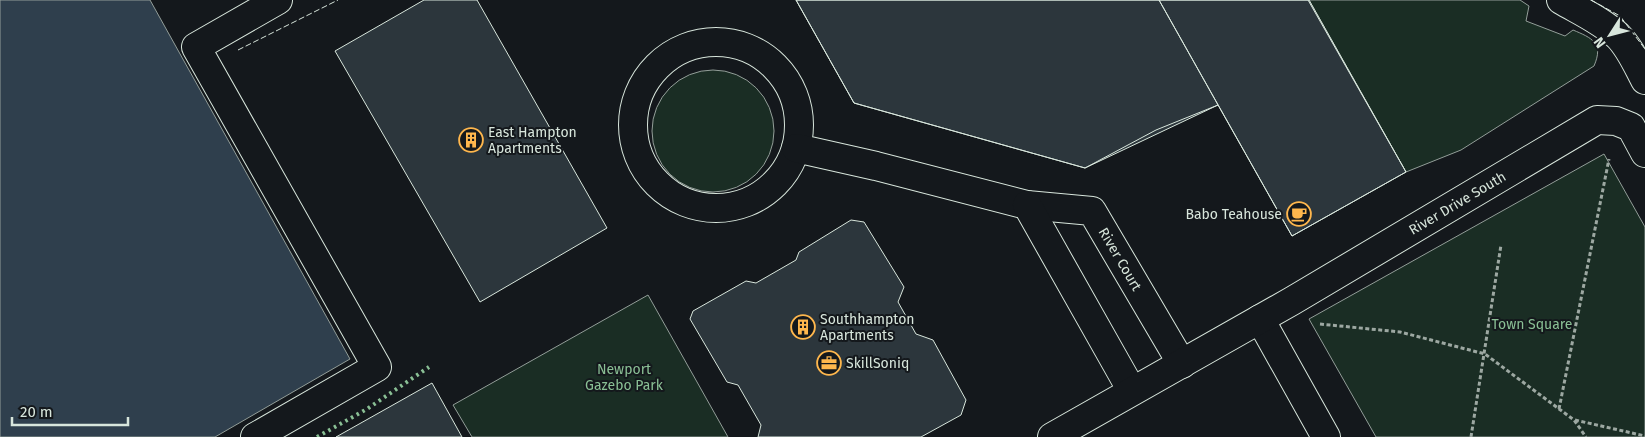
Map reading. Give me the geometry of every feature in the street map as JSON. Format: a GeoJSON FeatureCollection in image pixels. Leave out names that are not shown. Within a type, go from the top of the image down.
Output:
{"type":"FeatureCollection","features":[{"type":"Feature","properties":{"kind":"street"},"geometry":{"type":"LineString","coordinates":[[255,437],[377,367],[196,47],[278,0]]}},
{"type":"Feature","properties":{"kind":"street"},"geometry":{"type":"LineString","coordinates":[[1561,0],[1600,22],[1618,36],[1629,49],[1645,80]]}},
{"type":"Feature","properties":{"kind":"street"},"geometry":{"type":"LineString","coordinates":[[727,42],[755,51],[777,68],[793,92],[799,120],[796,148],[785,172],[767,192],[743,204],[717,209],[691,204],[667,192],[648,173],[637,150],[632,123],[638,97],[651,72],[672,54],[699,43],[727,42]]}},
{"type":"Feature","properties":{"kind":"street","name":"River Drive South"},"geometry":{"type":"LineString","coordinates":[[1052,437],[1260,319],[1597,120],[1616,121],[1631,127],[1645,153]]}},
{"type":"Feature","properties":{"kind":"street","name":"River Court"},"geometry":{"type":"LineString","coordinates":[[796,148],[876,166],[1027,205],[1092,211],[1182,364]]}},
{"type":"Feature","properties":{"kind":"street"},"geometry":{"type":"LineString","coordinates":[[1027,205],[1132,391]]}},
{"type":"Feature","properties":{"kind":"street"},"geometry":{"type":"LineString","coordinates":[[1260,319],[1326,437]]}},
{"type":"Feature","properties":{"kind":"path"},"geometry":{"type":"LineString","coordinates":[[1559,409],[1610,154]]}},
{"type":"Feature","properties":{"kind":"path"},"geometry":{"type":"LineString","coordinates":[[1471,437],[1501,245]]}},
{"type":"Feature","properties":{"kind":"path"},"geometry":{"type":"LineString","coordinates":[[1314,324],[1400,332],[1485,354],[1574,420],[1586,437]]}},
{"type":"Feature","properties":{"kind":"path"},"geometry":{"type":"LineString","coordinates":[[1574,420],[1645,436]]}},
{"type":"Feature","properties":{"kind":"green space"},"geometry":{"type":"Polygon","coordinates":[[[1309,0],[1520,0],[1529,6],[1526,21],[1565,36],[1573,30],[1586,36],[1597,47],[1597,58],[1594,66],[1461,150],[1406,172],[1309,0]]]}},
{"type":"Feature","properties":{"kind":"green space"},"geometry":{"type":"Polygon","coordinates":[[[713,70],[725,71],[736,75],[747,80],[756,88],[764,97],[769,108],[773,119],[773,143],[769,154],[764,165],[756,174],[747,182],[736,187],[725,191],[713,192],[701,191],[690,187],[679,182],[670,174],[662,165],[657,154],[653,143],[652,131],[653,119],[657,108],[662,97],[670,88],[679,80],[690,75],[701,71],[713,70]]]}},
{"type":"Feature","properties":{"kind":"green space","name":"Town Square"},"geometry":{"type":"Polygon","coordinates":[[[1604,154],[1645,227],[1645,437],[1376,437],[1309,319],[1604,154]]]}},
{"type":"Feature","properties":{"kind":"green space","name":"Newport Gazebo Park"},"geometry":{"type":"Polygon","coordinates":[[[648,295],[728,437],[472,437],[453,405],[648,295]]]}},
{"type":"Feature","properties":{"kind":"water"},"geometry":{"type":"Polygon","coordinates":[[[0,0],[150,0],[350,359],[215,437],[0,437],[0,0]]]}},
{"type":"Feature","properties":{"kind":"building","name":"East Hampton Apartments"},"geometry":{"type":"Polygon","coordinates":[[[424,0],[477,0],[607,228],[480,302],[335,51],[424,0]]]}},
{"type":"Feature","properties":{"kind":"building"},"geometry":{"type":"Polygon","coordinates":[[[796,0],[1309,0],[1406,172],[1292,236],[1218,105],[1156,130],[1085,168],[854,103],[796,0]]]}},
{"type":"Feature","properties":{"kind":"building"},"geometry":{"type":"Polygon","coordinates":[[[796,0],[1159,0],[1218,105],[1085,168],[854,103],[796,0]]]}},
{"type":"Feature","properties":{"kind":"building"},"geometry":{"type":"Polygon","coordinates":[[[1159,0],[1308,0],[1406,172],[1292,236],[1159,0]]]}},
{"type":"Feature","properties":{"kind":"building","name":"Southhampton Apartments"},"geometry":{"type":"Polygon","coordinates":[[[851,220],[864,222],[904,287],[898,302],[916,334],[933,340],[966,400],[961,415],[921,437],[758,437],[761,425],[738,385],[727,382],[690,319],[693,311],[746,281],[756,283],[796,260],[799,252],[851,220]]]}},
{"type":"Feature","properties":{"kind":"building"},"geometry":{"type":"Polygon","coordinates":[[[432,383],[462,437],[336,437],[432,383]]]}},
{"type":"Feature","properties":{"kind":"hedge"},"geometry":{"type":"LineString","coordinates":[[317,437],[367,409],[429,367]]}},
{"type":"Feature","properties":{"kind":"fence"},"geometry":{"type":"LineString","coordinates":[[238,50],[338,0]]}},
{"type":"Feature","properties":{"kind":"fence"},"geometry":{"type":"LineString","coordinates":[[1591,0],[1620,16],[1645,49]]}},
{"type":"Feature","properties":{"kind":"place","name":"East Hampton Apartments"},"geometry":{"type":"Point","coordinates":[471,140]}},
{"type":"Feature","properties":{"kind":"place","name":"Babo Teahouse"},"geometry":{"type":"Point","coordinates":[1299,214]}},
{"type":"Feature","properties":{"kind":"place","name":"Southhampton Apartments"},"geometry":{"type":"Point","coordinates":[803,327]}},
{"type":"Feature","properties":{"kind":"place","name":"SkillSoniq"},"geometry":{"type":"Point","coordinates":[829,363]}}]}
